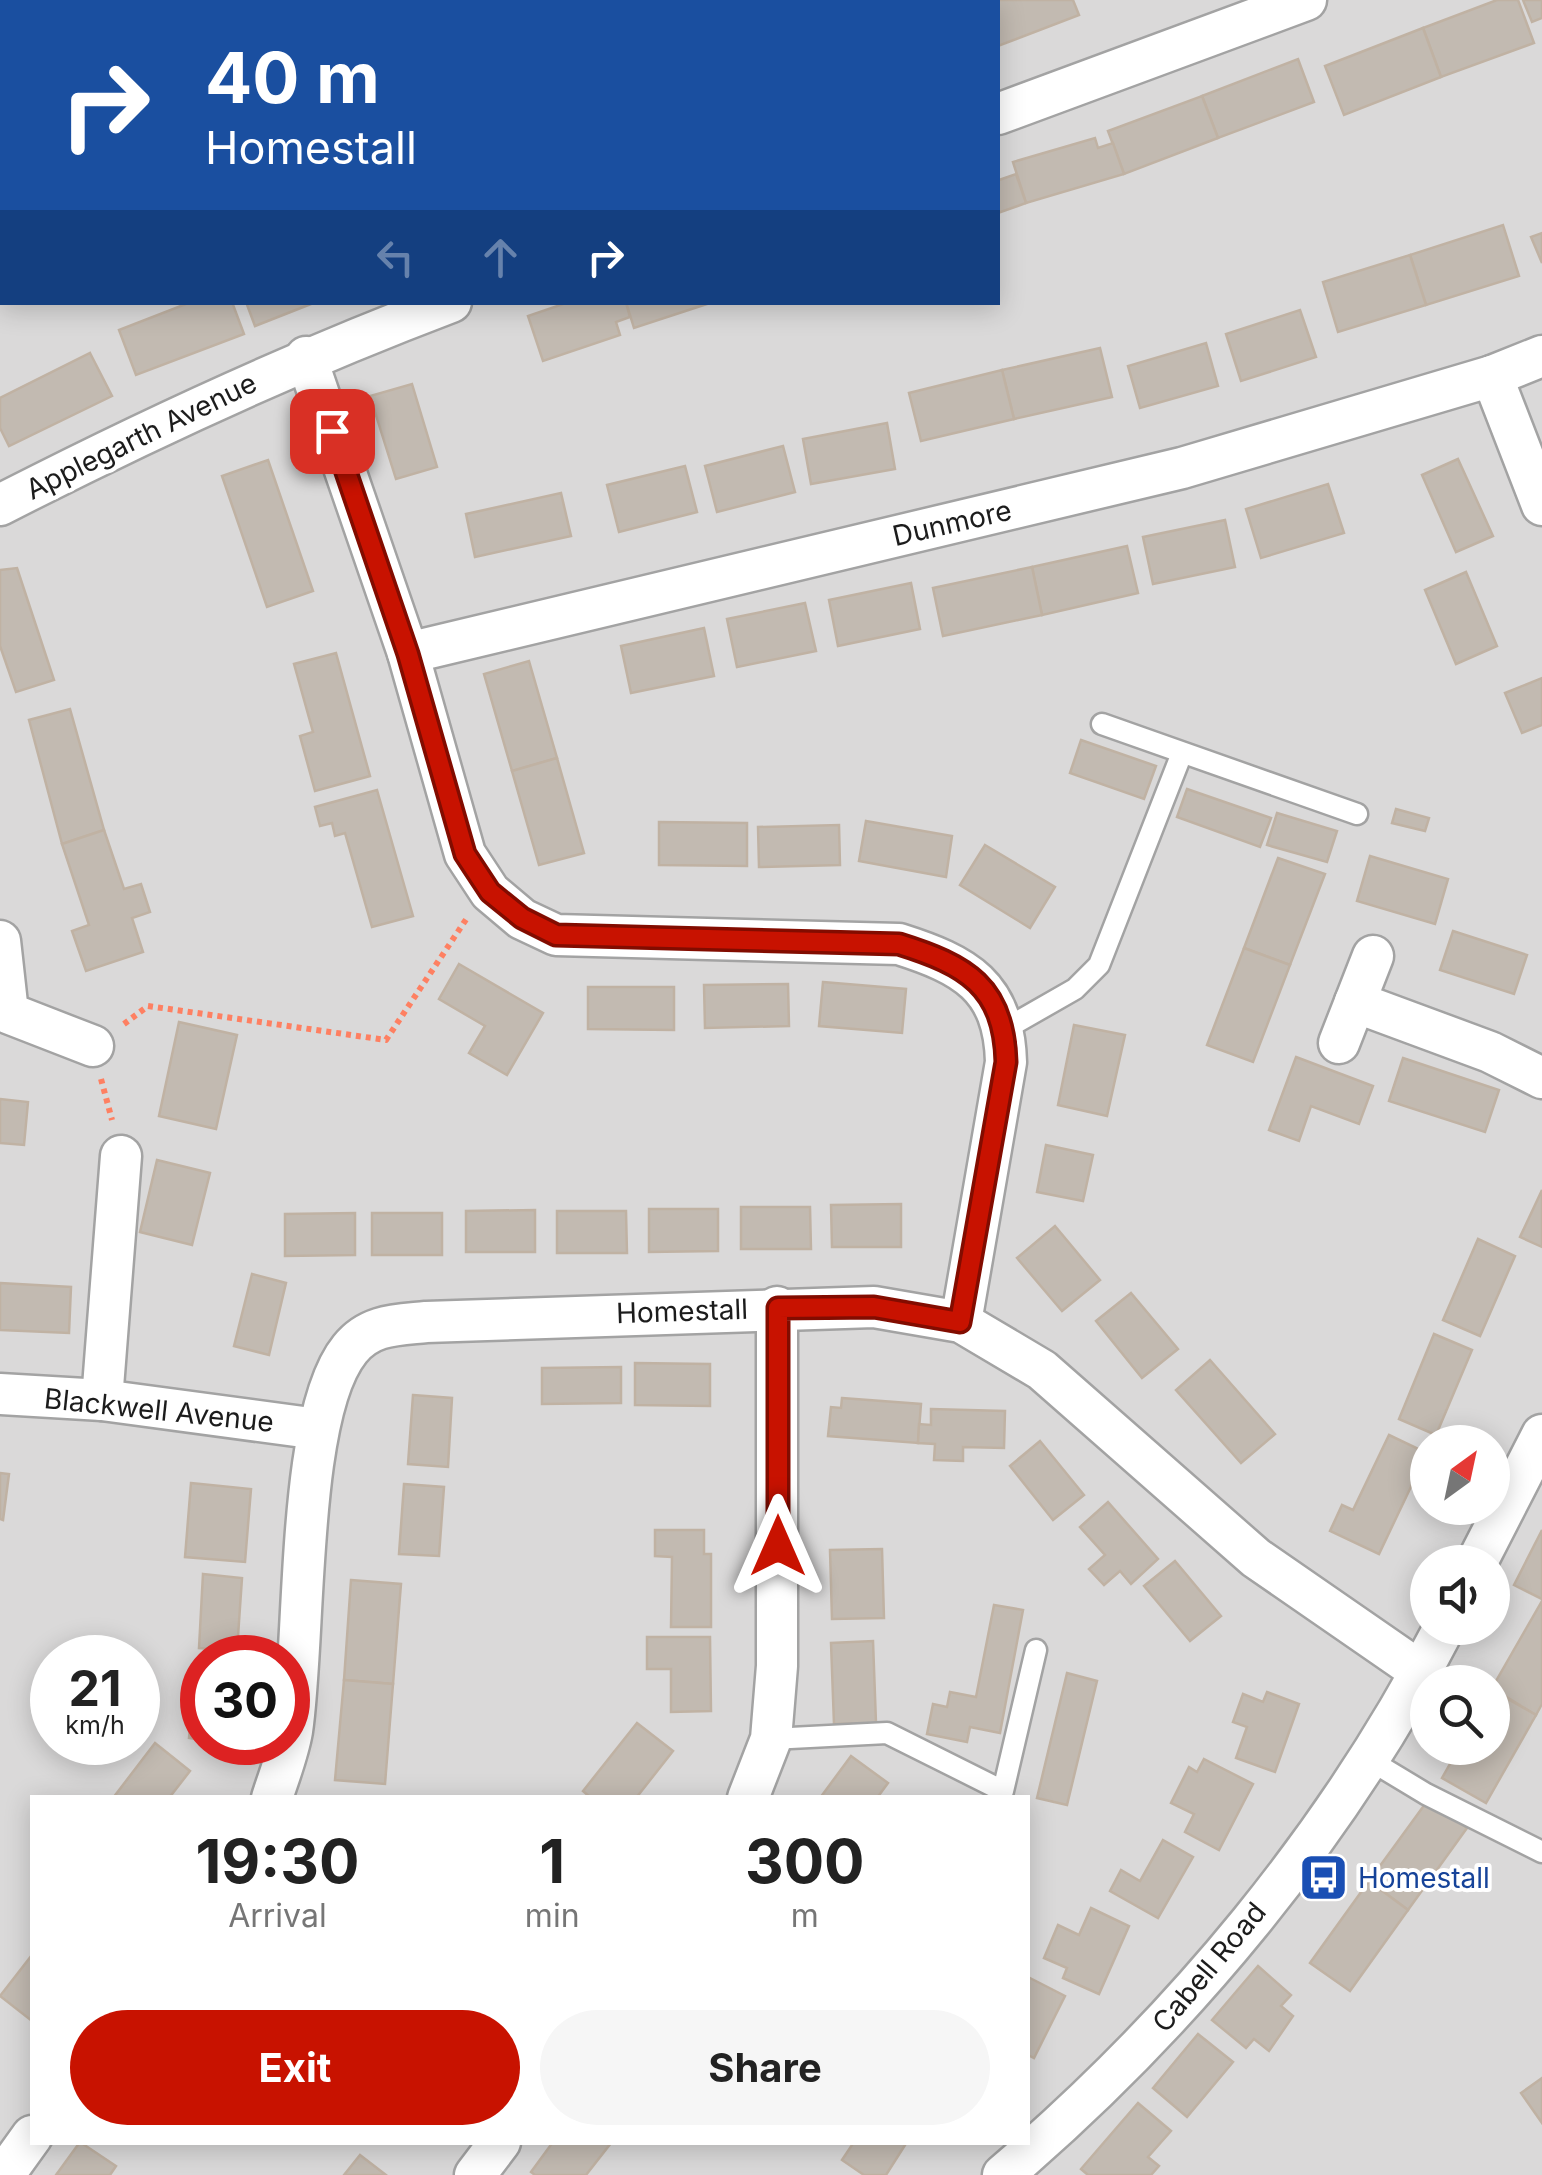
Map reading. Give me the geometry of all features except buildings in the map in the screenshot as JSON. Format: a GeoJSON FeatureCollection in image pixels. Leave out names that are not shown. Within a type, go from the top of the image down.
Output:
{"type":"FeatureCollection","features":[{"type":"Feature","properties":{"kind":"street"},"geometry":{"type":"LineString","coordinates":[[1000,113],[1306,0]]}},
{"type":"Feature","properties":{"kind":"street","name":"Applegarth Avenue"},"geometry":{"type":"LineString","coordinates":[[0,506],[175,416],[306,357],[443,305]]}},
{"type":"Feature","properties":{"kind":"street","name":"Dunmore"},"geometry":{"type":"LineString","coordinates":[[408,654],[1182,468],[1492,376],[1542,356]]}},
{"type":"Feature","properties":{"kind":"street"},"geometry":{"type":"LineString","coordinates":[[306,357],[408,654],[465,854],[490,892],[522,918],[556,935],[899,944],[948,960],[982,985],[1005,1029],[1006,1062],[960,1322]]}},
{"type":"Feature","properties":{"kind":"street"},"geometry":{"type":"LineString","coordinates":[[1492,376],[1542,505]]}},
{"type":"Feature","properties":{"kind":"street"},"geometry":{"type":"LineString","coordinates":[[0,940],[4,1015],[92,1046]]}},
{"type":"Feature","properties":{"kind":"street"},"geometry":{"type":"LineString","coordinates":[[1340,1042],[1372,956]]}},
{"type":"Feature","properties":{"kind":"street"},"geometry":{"type":"LineString","coordinates":[[1356,1002],[1490,1052],[1542,1078]]}},
{"type":"Feature","properties":{"kind":"street"},"geometry":{"type":"LineString","coordinates":[[102,1400],[121,1156]]}},
{"type":"Feature","properties":{"kind":"street","name":"Homestall"},"geometry":{"type":"LineString","coordinates":[[273,1795],[292,1734],[318,1428],[334,1372],[352,1346],[376,1328],[778,1308],[874,1307],[960,1322],[1042,1370],[1256,1558],[1411,1665]]}},
{"type":"Feature","properties":{"kind":"street"},"geometry":{"type":"LineString","coordinates":[[749,1795],[772,1738],[777,1666],[778,1308]]}},
{"type":"Feature","properties":{"kind":"street","name":"Blackwell Avenue"},"geometry":{"type":"LineString","coordinates":[[0,1394],[102,1400],[318,1428]]}},
{"type":"Feature","properties":{"kind":"street"},"geometry":{"type":"LineString","coordinates":[[1486,1545],[1542,1435]]}},
{"type":"Feature","properties":{"kind":"street","name":"Cabell Road"},"geometry":{"type":"LineString","coordinates":[[1003,2175],[1062,2124],[1188,1995],[1270,1896],[1368,1759],[1410,1690]]}},
{"type":"Feature","properties":{"kind":"street"},"geometry":{"type":"LineString","coordinates":[[4,2175],[30,2139]]}},
{"type":"Feature","properties":{"kind":"street"},"geometry":{"type":"LineString","coordinates":[[475,2175],[498,2145]]}},
{"type":"Feature","properties":{"kind":"lane"},"geometry":{"type":"LineString","coordinates":[[1102,724],[1357,814]]}},
{"type":"Feature","properties":{"kind":"lane"},"geometry":{"type":"LineString","coordinates":[[1005,1029],[1075,989],[1100,965],[1182,754]]}},
{"type":"Feature","properties":{"kind":"lane"},"geometry":{"type":"LineString","coordinates":[[772,1738],[887,1733],[1003,1790],[1036,1650]]}},
{"type":"Feature","properties":{"kind":"lane"},"geometry":{"type":"LineString","coordinates":[[1368,1759],[1426,1794],[1542,1852]]}},
{"type":"Feature","properties":{"kind":"path"},"geometry":{"type":"LineString","coordinates":[[121,1156],[92,1046],[148,1006],[386,1040],[461,925],[490,892]]}},
{"type":"Feature","properties":{"kind":"shaded area"},"geometry":{"type":"Polygon","coordinates":[[[1000,0],[1542,0],[1542,2175],[0,2175],[0,305],[1000,305],[1000,0]]]}},
{"type":"Feature","properties":{"kind":"place","name":"Homestall"},"geometry":{"type":"Point","coordinates":[1323,1878]}},
{"type":"Feature","properties":{"kind":"route"},"geometry":{"type":"LineString","coordinates":[[332,431],[408,654],[465,854],[490,892],[522,918],[556,935],[899,944],[948,960],[982,985],[1005,1029],[1006,1062],[960,1322],[874,1307],[778,1308],[778,1546]]}}]}
